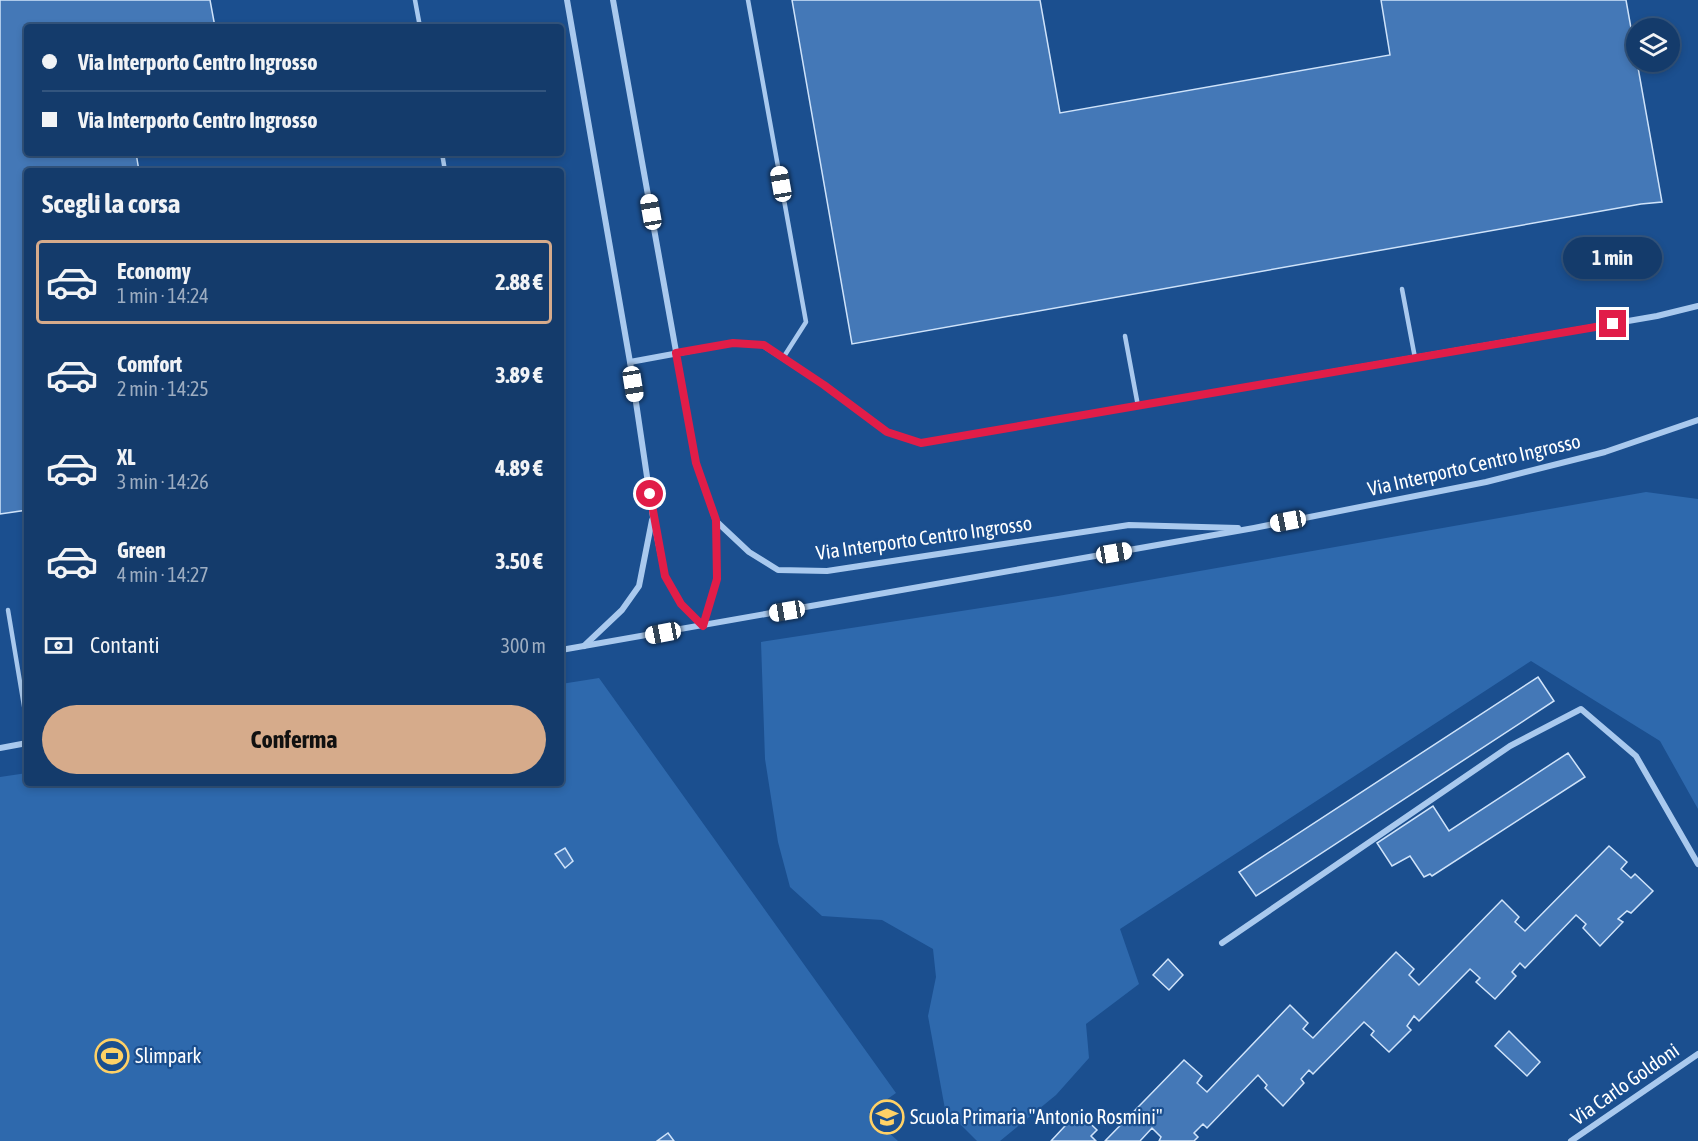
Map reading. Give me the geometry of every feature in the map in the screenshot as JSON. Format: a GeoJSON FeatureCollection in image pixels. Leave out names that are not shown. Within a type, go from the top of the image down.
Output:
{"type":"FeatureCollection","features":[{"type":"Feature","properties":{"kind":"street"},"geometry":{"type":"LineString","coordinates":[[567,0],[630,362],[653,517],[665,576],[681,604],[703,626],[717,579],[716,520]]}},
{"type":"Feature","properties":{"kind":"street","name":"Via Interporto Centro Ingrosso"},"geometry":{"type":"LineString","coordinates":[[613,0],[696,463],[716,520],[749,552],[778,570],[827,571],[1129,525],[1254,528]]}},
{"type":"Feature","properties":{"kind":"street"},"geometry":{"type":"LineString","coordinates":[[630,362],[733,343],[764,345],[824,385],[887,432],[921,443],[1657,316],[1698,306]]}},
{"type":"Feature","properties":{"kind":"street","name":"Via Interporto Centro Ingrosso"},"geometry":{"type":"LineString","coordinates":[[564,650],[1254,528],[1486,482],[1605,452],[1698,420]]}},
{"type":"Feature","properties":{"kind":"street"},"geometry":{"type":"LineString","coordinates":[[583,647],[622,610],[639,586],[653,517]]}},
{"type":"Feature","properties":{"kind":"street"},"geometry":{"type":"LineString","coordinates":[[1222,943],[1510,746],[1581,709],[1636,756],[1698,864]]}},
{"type":"Feature","properties":{"kind":"street"},"geometry":{"type":"LineString","coordinates":[[0,748],[24,744]]}},
{"type":"Feature","properties":{"kind":"street","name":"Via Carlo Goldoni"},"geometry":{"type":"LineString","coordinates":[[1571,1141],[1698,1054]]}},
{"type":"Feature","properties":{"kind":"lane"},"geometry":{"type":"LineString","coordinates":[[415,0],[419,24]]}},
{"type":"Feature","properties":{"kind":"lane"},"geometry":{"type":"LineString","coordinates":[[748,0],[806,322],[783,358]]}},
{"type":"Feature","properties":{"kind":"lane"},"geometry":{"type":"LineString","coordinates":[[1402,289],[1415,358]]}},
{"type":"Feature","properties":{"kind":"lane"},"geometry":{"type":"LineString","coordinates":[[1125,336],[1138,406]]}},
{"type":"Feature","properties":{"kind":"lane"},"geometry":{"type":"LineString","coordinates":[[9,610],[24,705]]}},
{"type":"Feature","properties":{"kind":"shaded area"},"geometry":{"type":"Polygon","coordinates":[[[1646,492],[1698,499],[1698,809],[1660,741],[1531,661],[1120,929],[1139,984],[1086,1024],[1089,1058],[1056,1095],[1000,1141],[977,1141],[945,1109],[928,1016],[936,977],[933,949],[882,920],[822,916],[790,887],[778,842],[765,759],[761,642],[1058,596],[1646,492]]]}},
{"type":"Feature","properties":{"kind":"shaded area"},"geometry":{"type":"Polygon","coordinates":[[[599,678],[896,1093],[869,1112],[898,1141],[0,1141],[0,777],[24,773],[24,786],[564,786],[564,684],[599,678]]]}},
{"type":"Feature","properties":{"kind":"building"},"geometry":{"type":"Polygon","coordinates":[[[0,0],[210,0],[214,24],[24,24],[24,156],[136,156],[138,168],[24,168],[24,510],[0,514],[0,0]]]}},
{"type":"Feature","properties":{"kind":"building"},"geometry":{"type":"Polygon","coordinates":[[[792,0],[1040,0],[1060,113],[1390,55],[1381,0],[1626,0],[1629,18],[1626,18],[1626,72],[1639,72],[1662,202],[852,344],[792,0]]]}},
{"type":"Feature","properties":{"kind":"building"},"geometry":{"type":"Polygon","coordinates":[[[1538,677],[1554,701],[1256,896],[1239,872],[1538,677]]]}},
{"type":"Feature","properties":{"kind":"building"},"geometry":{"type":"Polygon","coordinates":[[[1568,753],[1585,777],[1432,876],[1430,874],[1424,877],[1410,856],[1392,866],[1377,843],[1433,806],[1449,831],[1568,753]]]}},
{"type":"Feature","properties":{"kind":"building"},"geometry":{"type":"Polygon","coordinates":[[[1609,846],[1627,862],[1621,869],[1631,878],[1635,874],[1653,891],[1631,913],[1627,911],[1618,919],[1623,922],[1600,946],[1583,928],[1586,924],[1576,915],[1525,968],[1520,963],[1512,972],[1516,976],[1495,999],[1476,982],[1480,978],[1470,969],[1419,1021],[1414,1016],[1407,1026],[1411,1030],[1389,1052],[1371,1035],[1374,1031],[1364,1022],[1313,1074],[1309,1070],[1301,1079],[1304,1083],[1283,1106],[1265,1088],[1267,1085],[1258,1075],[1207,1128],[1203,1124],[1194,1133],[1198,1137],[1194,1141],[1159,1141],[1161,1137],[1152,1128],[1140,1141],[1105,1141],[1184,1060],[1202,1076],[1197,1083],[1207,1092],[1290,1005],[1308,1023],[1303,1029],[1313,1038],[1396,952],[1414,969],[1409,975],[1419,985],[1502,900],[1519,917],[1515,922],[1525,931],[1609,846]]]}},
{"type":"Feature","properties":{"kind":"building"},"geometry":{"type":"Polygon","coordinates":[[[565,848],[573,861],[565,868],[555,854],[565,848]]]}},
{"type":"Feature","properties":{"kind":"building"},"geometry":{"type":"Polygon","coordinates":[[[1168,959],[1183,975],[1169,990],[1153,975],[1168,959]]]}},
{"type":"Feature","properties":{"kind":"building"},"geometry":{"type":"Polygon","coordinates":[[[1509,1031],[1540,1062],[1527,1076],[1495,1046],[1509,1031]]]}},
{"type":"Feature","properties":{"kind":"building"},"geometry":{"type":"Polygon","coordinates":[[[1078,1112],[1097,1130],[1091,1136],[1096,1141],[1051,1141],[1078,1112]]]}},
{"type":"Feature","properties":{"kind":"building"},"geometry":{"type":"Polygon","coordinates":[[[668,1133],[674,1141],[657,1141],[668,1133]]]}},
{"type":"Feature","properties":{"kind":"place","name":"Slimpark"},"geometry":{"type":"Point","coordinates":[112,1056]}},
{"type":"Feature","properties":{"kind":"place","name":"Scuola Primaria \"Antonio Rosmini\""},"geometry":{"type":"Point","coordinates":[887,1117]}},
{"type":"Feature","properties":{"kind":"route"},"geometry":{"type":"LineString","coordinates":[[650,494],[665,576],[681,604],[703,626],[717,579],[716,520],[696,463],[676,353],[733,343],[764,345],[824,385],[887,432],[921,443],[1613,324]]}}]}
